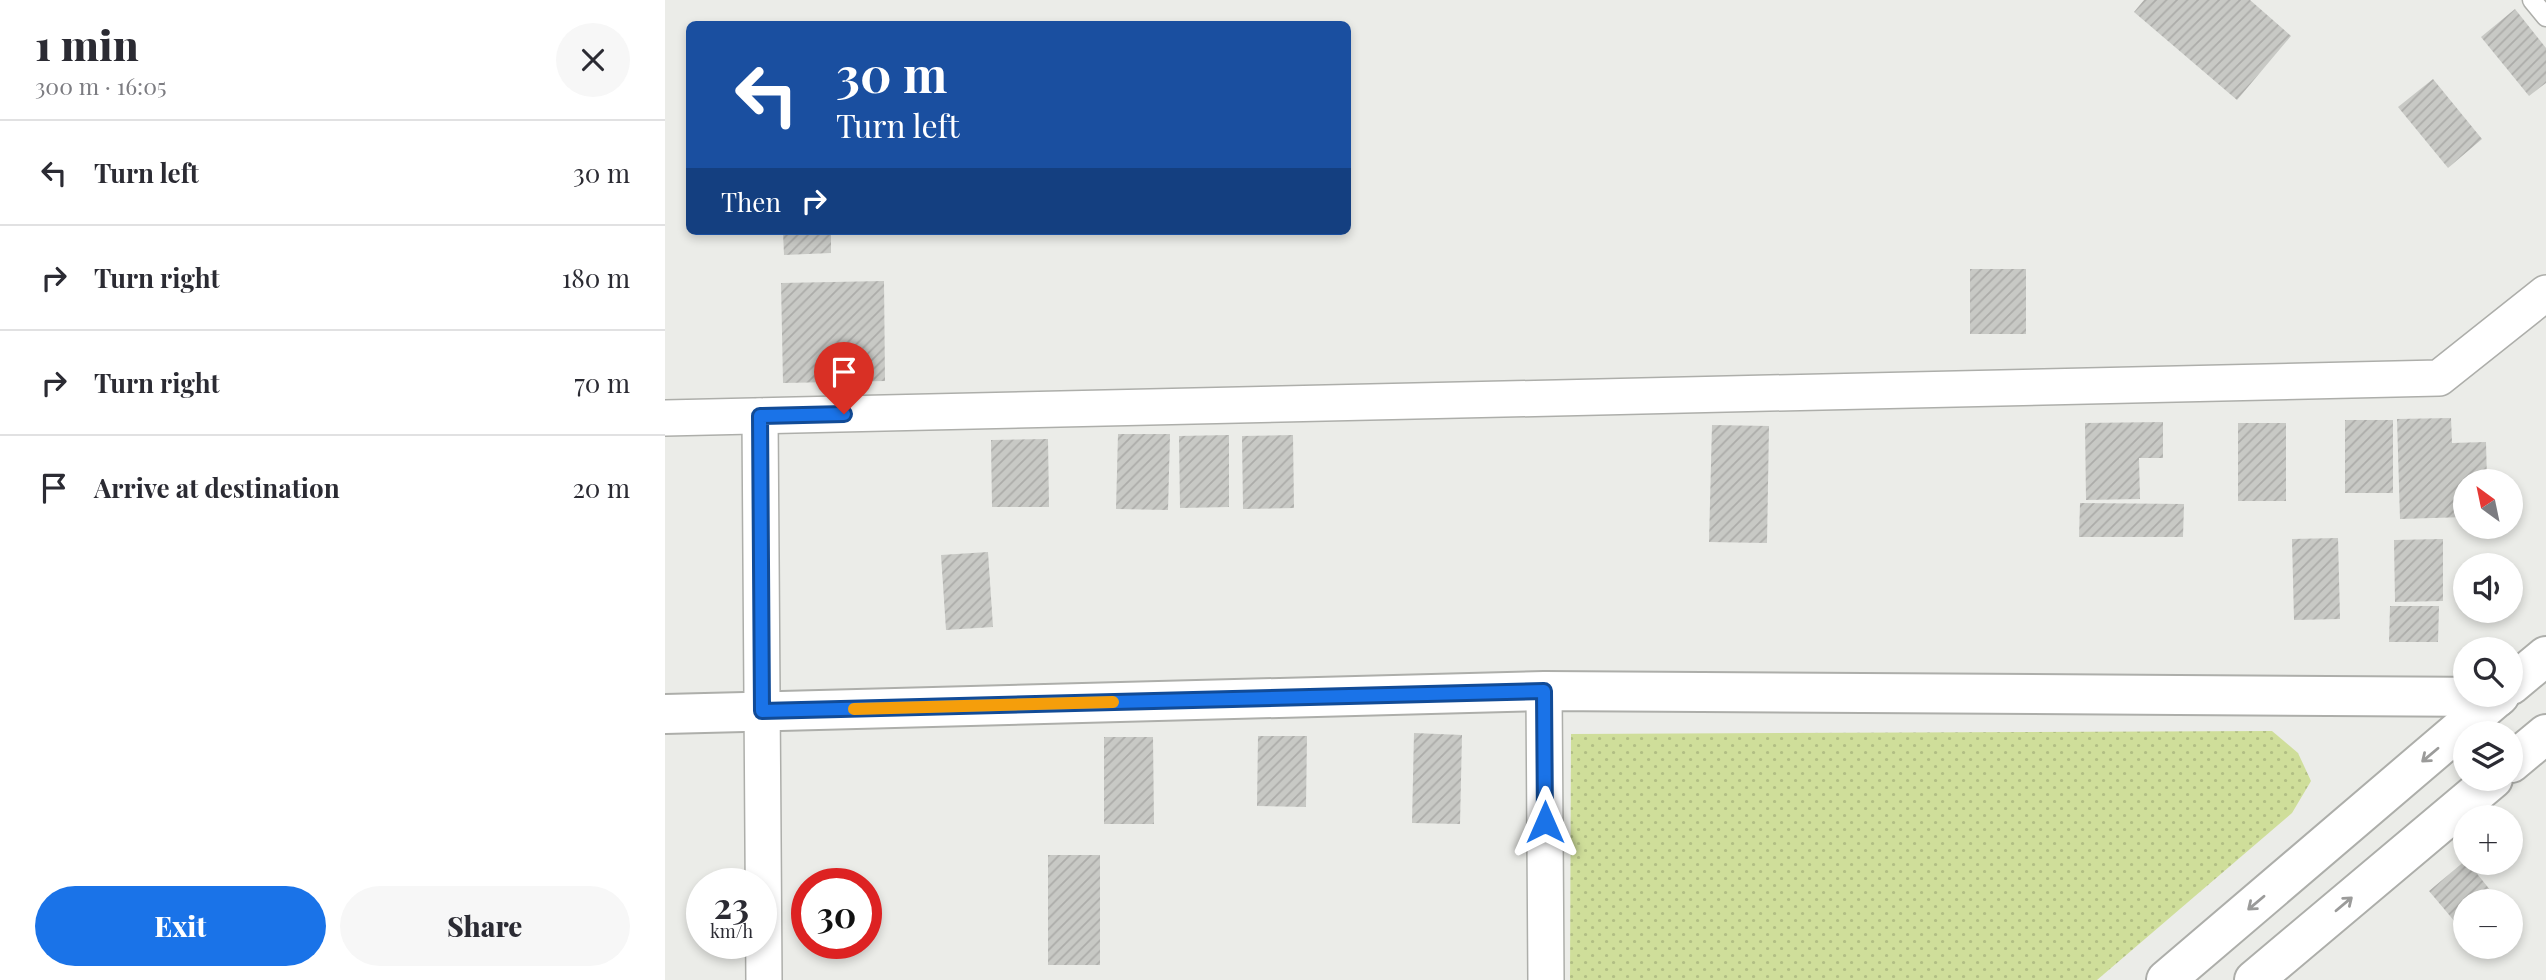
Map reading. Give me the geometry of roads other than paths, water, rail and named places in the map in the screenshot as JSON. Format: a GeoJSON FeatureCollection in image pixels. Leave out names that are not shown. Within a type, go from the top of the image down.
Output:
{"type":"FeatureCollection","features":[{"type":"Feature","properties":{"kind":"street"},"geometry":{"type":"LineString","coordinates":[[665,418],[2439,378],[2546,293]]}},
{"type":"Feature","properties":{"kind":"street"},"geometry":{"type":"LineString","coordinates":[[760,416],[764,980]]}},
{"type":"Feature","properties":{"kind":"street"},"geometry":{"type":"LineString","coordinates":[[2523,675],[2546,656]]}},
{"type":"Feature","properties":{"kind":"street"},"geometry":{"type":"LineString","coordinates":[[1544,691],[1546,980]]}},
{"type":"Feature","properties":{"kind":"street"},"geometry":{"type":"LineString","coordinates":[[665,714],[1544,691],[2453,692]]}},
{"type":"Feature","properties":{"kind":"street"},"geometry":{"type":"LineString","coordinates":[[2166,980],[2485,707]]}},
{"type":"Feature","properties":{"kind":"street"},"geometry":{"type":"LineString","coordinates":[[2523,754],[2546,734]]}},
{"type":"Feature","properties":{"kind":"street"},"geometry":{"type":"LineString","coordinates":[[2254,980],[2479,791]]}},
{"type":"Feature","properties":{"kind":"lane"},"geometry":{"type":"LineString","coordinates":[[2532,0],[2546,17]]}}]}
